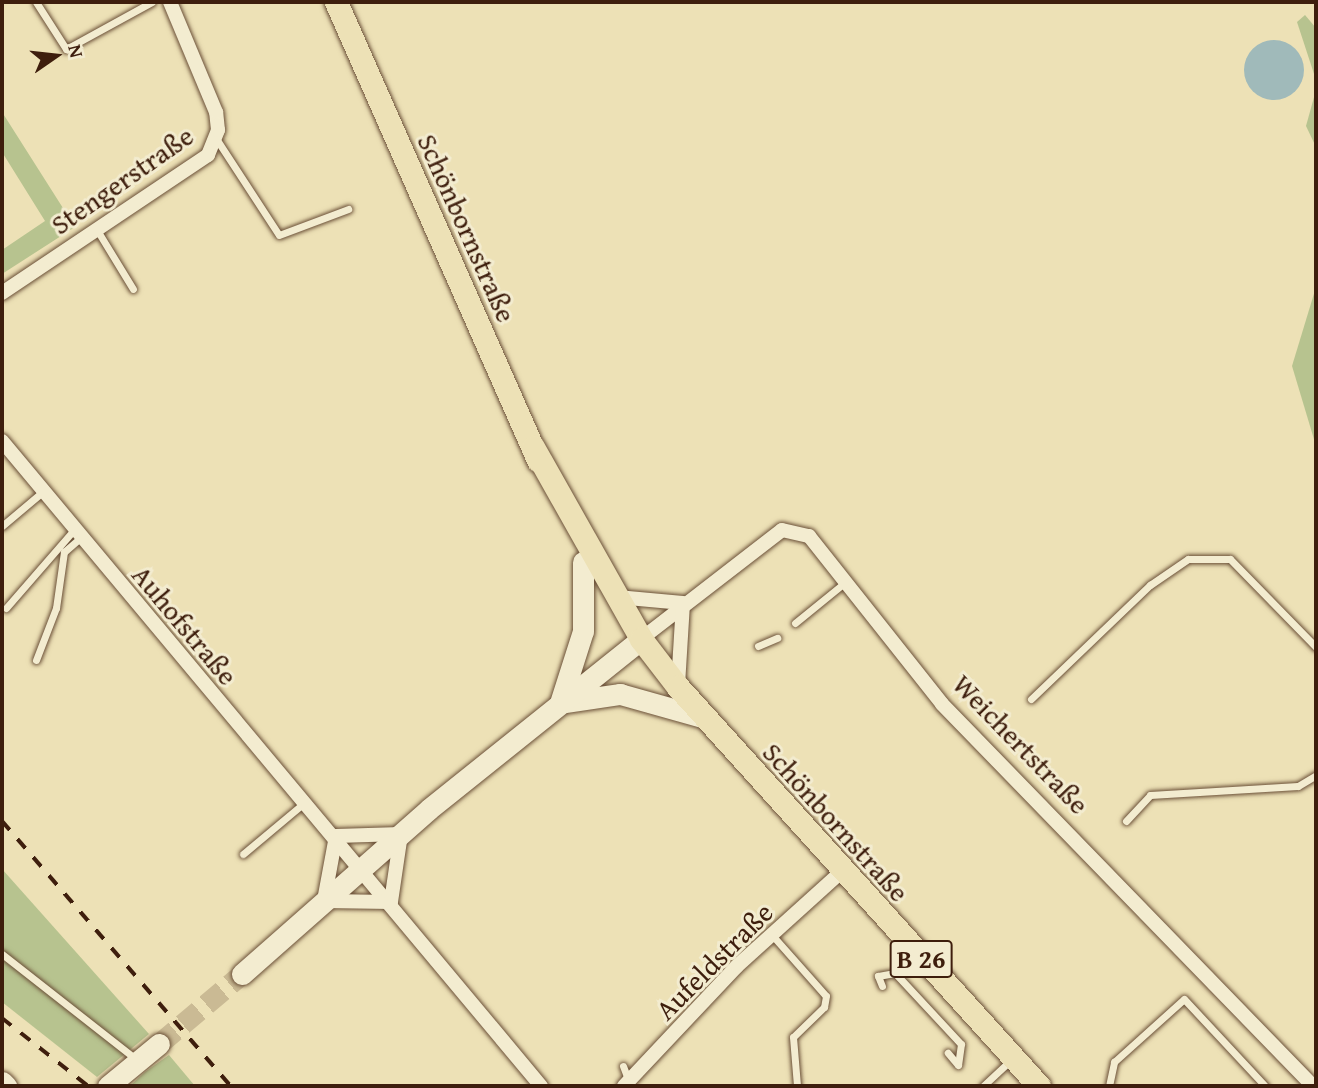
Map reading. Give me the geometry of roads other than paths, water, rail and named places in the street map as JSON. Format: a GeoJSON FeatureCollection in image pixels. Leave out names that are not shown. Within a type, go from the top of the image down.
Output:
{"type":"FeatureCollection","features":[{"type":"Feature","properties":{"kind":"main road","name":"Schönbornstraße"},"geometry":{"type":"LineString","coordinates":[[336,2],[583,562],[617,618],[642,639]]}},
{"type":"Feature","properties":{"kind":"main road","name":"Schönbornstraße"},"geometry":{"type":"LineString","coordinates":[[342,2],[349,33]]}},
{"type":"Feature","properties":{"kind":"main road","name":"Schönbornstraße"},"geometry":{"type":"LineString","coordinates":[[533,447],[642,639],[678,687],[841,873],[1039,1086]]}},
{"type":"Feature","properties":{"kind":"main road"},"geometry":{"type":"LineString","coordinates":[[583,562],[583,631],[560,703],[620,694],[702,716]]}},
{"type":"Feature","properties":{"kind":"main road","name":"Weichertstraße"},"geometry":{"type":"LineString","coordinates":[[242,974],[401,834],[642,639]]}},
{"type":"Feature","properties":{"kind":"main road"},"geometry":{"type":"LineString","coordinates":[[108,1086],[159,1044]]}},
{"type":"Feature","properties":{"kind":"main road"},"geometry":{"type":"LineString","coordinates":[[2,1083],[6,1086]]}},
{"type":"Feature","properties":{"kind":"street","name":"Stengerstraße"},"geometry":{"type":"LineString","coordinates":[[2,293],[208,155],[217,140],[216,112],[170,2]]}},
{"type":"Feature","properties":{"kind":"street","name":"Auhofstraße"},"geometry":{"type":"LineString","coordinates":[[2,441],[40,494],[304,803],[363,867],[541,1086]]}},
{"type":"Feature","properties":{"kind":"street","name":"Weichertstraße"},"geometry":{"type":"LineString","coordinates":[[642,639],[683,603],[782,530],[809,536],[843,584],[942,704],[1313,1086]]}},
{"type":"Feature","properties":{"kind":"street"},"geometry":{"type":"LineString","coordinates":[[617,597],[683,603],[678,687]]}},
{"type":"Feature","properties":{"kind":"street"},"geometry":{"type":"LineString","coordinates":[[401,834],[391,902],[324,901],[336,836],[401,834]]}},
{"type":"Feature","properties":{"kind":"street","name":"Aufeldstraße"},"geometry":{"type":"LineString","coordinates":[[627,1084],[772,935],[841,873]]}},
{"type":"Feature","properties":{"kind":"lane"},"geometry":{"type":"LineString","coordinates":[[36,2],[66,49],[152,2]]}},
{"type":"Feature","properties":{"kind":"lane"},"geometry":{"type":"LineString","coordinates":[[217,140],[279,234],[348,209]]}},
{"type":"Feature","properties":{"kind":"lane"},"geometry":{"type":"LineString","coordinates":[[97,229],[134,289]]}},
{"type":"Feature","properties":{"kind":"lane"},"geometry":{"type":"LineString","coordinates":[[2,526],[40,494]]}},
{"type":"Feature","properties":{"kind":"lane"},"geometry":{"type":"LineString","coordinates":[[6,608],[76,535]]}},
{"type":"Feature","properties":{"kind":"lane"},"geometry":{"type":"LineString","coordinates":[[36,660],[56,608],[64,552],[76,535]]}},
{"type":"Feature","properties":{"kind":"lane"},"geometry":{"type":"LineString","coordinates":[[1031,699],[1150,585],[1188,559],[1230,559],[1316,647]]}},
{"type":"Feature","properties":{"kind":"lane"},"geometry":{"type":"LineString","coordinates":[[795,623],[843,584]]}},
{"type":"Feature","properties":{"kind":"lane"},"geometry":{"type":"LineString","coordinates":[[758,646],[777,638]]}},
{"type":"Feature","properties":{"kind":"lane"},"geometry":{"type":"LineString","coordinates":[[1126,821],[1150,795],[1298,786],[1316,775]]}},
{"type":"Feature","properties":{"kind":"lane"},"geometry":{"type":"LineString","coordinates":[[243,855],[304,803]]}},
{"type":"Feature","properties":{"kind":"lane"},"geometry":{"type":"LineString","coordinates":[[772,935],[826,996],[824,1007],[793,1037],[797,1086]]}},
{"type":"Feature","properties":{"kind":"lane"},"geometry":{"type":"LineString","coordinates":[[2,954],[138,1061]]}},
{"type":"Feature","properties":{"kind":"lane"},"geometry":{"type":"LineString","coordinates":[[882,986],[878,976],[895,973],[961,1044],[958,1065],[947,1053]]}},
{"type":"Feature","properties":{"kind":"lane"},"geometry":{"type":"LineString","coordinates":[[1109,1086],[1114,1062],[1184,999],[1265,1086]]}},
{"type":"Feature","properties":{"kind":"lane"},"geometry":{"type":"LineString","coordinates":[[984,1086],[1013,1058]]}},
{"type":"Feature","properties":{"kind":"lane"},"geometry":{"type":"LineString","coordinates":[[624,1066],[627,1084]]}},
{"type":"Feature","properties":{"kind":"water"},"geometry":{"type":"Polygon","coordinates":[[[1274,40],[1295,49],[1304,70],[1295,91],[1274,100],[1253,91],[1244,70],[1253,49],[1274,40]]]}},
{"type":"Feature","properties":{"kind":"tunnel"},"geometry":{"type":"LineString","coordinates":[[159,1044],[242,974]]}},
{"type":"Feature","properties":{"kind":"railway"},"geometry":{"type":"LineString","coordinates":[[2,821],[231,1086]]}},
{"type":"Feature","properties":{"kind":"railway"},"geometry":{"type":"LineString","coordinates":[[2,1018],[88,1086]]}}]}
